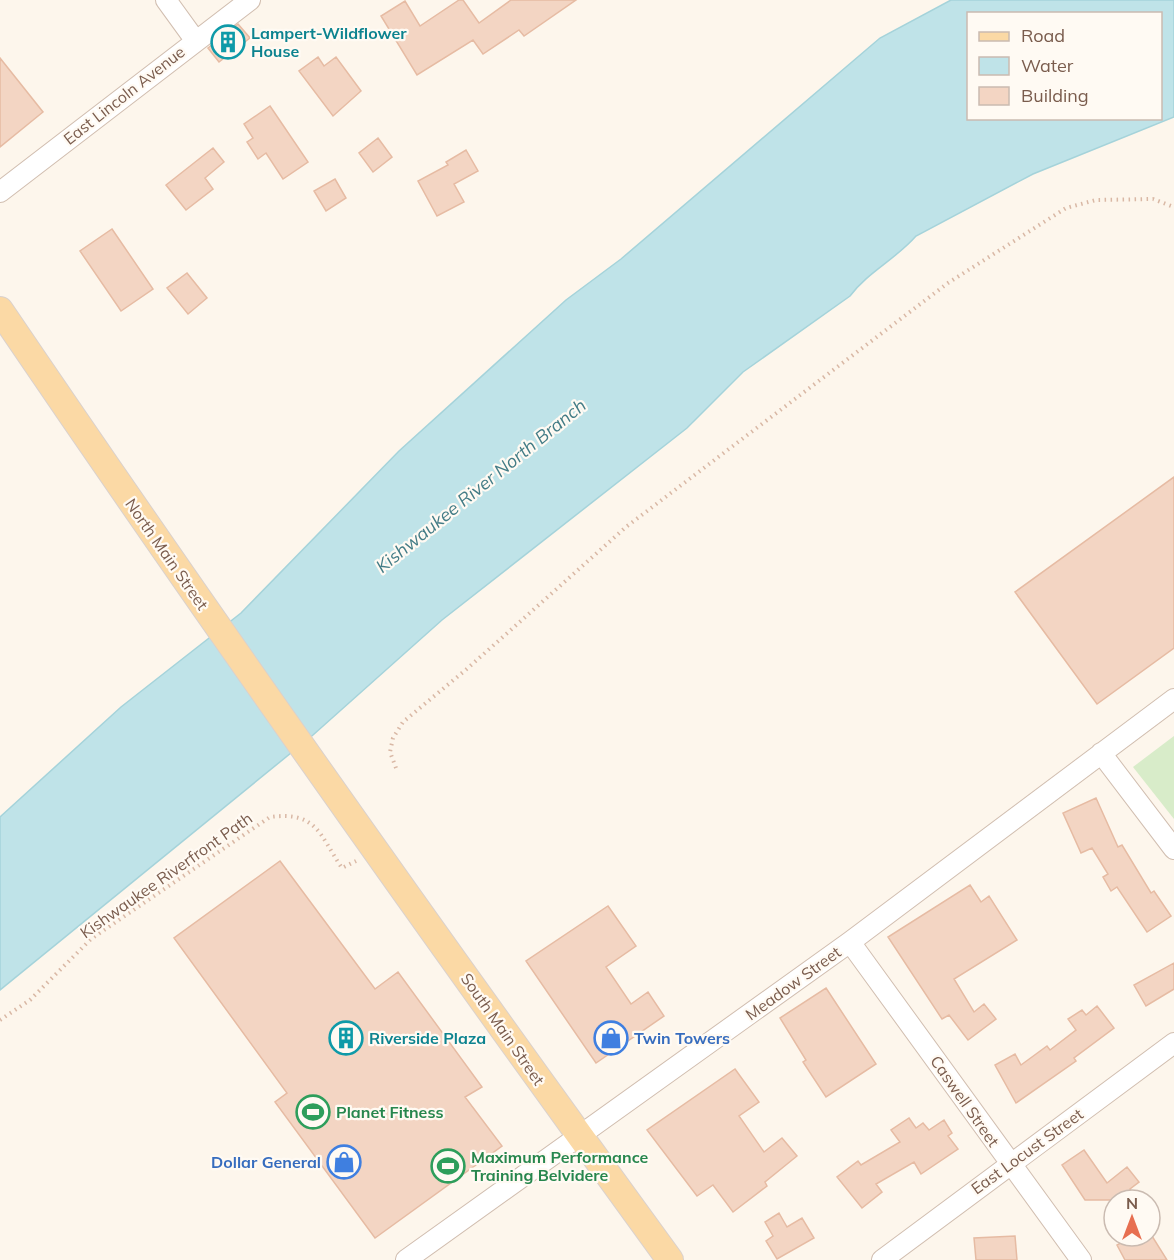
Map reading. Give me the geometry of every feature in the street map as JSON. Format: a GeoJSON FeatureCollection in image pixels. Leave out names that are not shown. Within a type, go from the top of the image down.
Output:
{"type":"FeatureCollection","features":[{"type":"Feature","properties":{"kind":"main road","name":"North Main Street"},"geometry":{"type":"LineString","coordinates":[[0,310],[151,532],[337,796]]}},
{"type":"Feature","properties":{"kind":"main road","name":"South Main Street"},"geometry":{"type":"LineString","coordinates":[[337,796],[669,1260]]}},
{"type":"Feature","properties":{"kind":"street"},"geometry":{"type":"LineString","coordinates":[[166,0],[195,40]]}},
{"type":"Feature","properties":{"kind":"street","name":"East Lincoln Avenue"},"geometry":{"type":"LineString","coordinates":[[0,192],[250,0]]}},
{"type":"Feature","properties":{"kind":"street","name":"Meadow Street"},"geometry":{"type":"LineString","coordinates":[[406,1260],[850,942],[1174,699]]}},
{"type":"Feature","properties":{"kind":"street"},"geometry":{"type":"LineString","coordinates":[[1101,753],[1174,849]]}},
{"type":"Feature","properties":{"kind":"street","name":"Caswell Street"},"geometry":{"type":"LineString","coordinates":[[850,942],[1081,1260]]}},
{"type":"Feature","properties":{"kind":"street","name":"East Locust Street"},"geometry":{"type":"LineString","coordinates":[[882,1260],[1009,1163],[1174,1043]]}},
{"type":"Feature","properties":{"kind":"path"},"geometry":{"type":"LineString","coordinates":[[396,768],[390,752],[393,738],[403,722],[468,668],[626,527],[948,283],[1065,208],[1096,200],[1153,199],[1174,207]]}},
{"type":"Feature","properties":{"kind":"path","name":"Kishwaukee Riverfront Path"},"geometry":{"type":"LineString","coordinates":[[0,1020],[30,1000],[91,939],[270,817],[291,814],[311,821],[342,868],[376,850]]}},
{"type":"Feature","properties":{"kind":"green space"},"geometry":{"type":"Polygon","coordinates":[[[1174,736],[1174,819],[1133,767],[1174,736]]]}},
{"type":"Feature","properties":{"kind":"water","name":"Kishwaukee River North Branch"},"geometry":{"type":"Polygon","coordinates":[[[951,0],[1174,0],[1174,117],[1033,174],[916,236],[857,287],[850,296],[743,372],[687,428],[442,620],[313,735],[0,990],[0,817],[121,707],[241,613],[399,451],[566,300],[621,259],[880,38],[951,0]]]}},
{"type":"Feature","properties":{"kind":"building"},"geometry":{"type":"Polygon","coordinates":[[[459,0],[463,0],[479,23],[511,0],[576,0],[524,36],[519,30],[483,54],[473,40],[417,75],[381,16],[405,1],[420,26],[459,0]]]}},
{"type":"Feature","properties":{"kind":"building","name":"Lampert-Wildflower House"},"geometry":{"type":"Polygon","coordinates":[[[238,24],[250,38],[219,62],[208,48],[238,24]]]}},
{"type":"Feature","properties":{"kind":"building"},"geometry":{"type":"Polygon","coordinates":[[[318,57],[324,66],[336,57],[361,91],[333,116],[299,71],[318,57]]]}},
{"type":"Feature","properties":{"kind":"building"},"geometry":{"type":"Polygon","coordinates":[[[0,58],[43,112],[0,147],[0,58]]]}},
{"type":"Feature","properties":{"kind":"building"},"geometry":{"type":"Polygon","coordinates":[[[270,106],[308,162],[283,179],[266,153],[258,159],[247,142],[253,138],[244,124],[270,106]]]}},
{"type":"Feature","properties":{"kind":"building"},"geometry":{"type":"Polygon","coordinates":[[[378,138],[392,157],[373,172],[359,153],[378,138]]]}},
{"type":"Feature","properties":{"kind":"building"},"geometry":{"type":"Polygon","coordinates":[[[213,148],[224,162],[205,178],[213,189],[186,210],[166,185],[213,148]]]}},
{"type":"Feature","properties":{"kind":"building"},"geometry":{"type":"Polygon","coordinates":[[[466,150],[478,171],[454,184],[464,202],[437,216],[418,181],[448,165],[446,162],[466,150]]]}},
{"type":"Feature","properties":{"kind":"building"},"geometry":{"type":"Polygon","coordinates":[[[335,179],[346,198],[326,211],[314,191],[335,179]]]}},
{"type":"Feature","properties":{"kind":"building"},"geometry":{"type":"Polygon","coordinates":[[[112,229],[153,289],[121,311],[80,251],[112,229]]]}},
{"type":"Feature","properties":{"kind":"building"},"geometry":{"type":"Polygon","coordinates":[[[187,273],[207,298],[188,314],[167,288],[187,273]]]}},
{"type":"Feature","properties":{"kind":"building"},"geometry":{"type":"Polygon","coordinates":[[[1174,477],[1174,648],[1097,704],[1015,592],[1174,477]]]}},
{"type":"Feature","properties":{"kind":"building"},"geometry":{"type":"Polygon","coordinates":[[[1096,798],[1118,847],[1122,845],[1151,893],[1154,891],[1171,916],[1147,932],[1117,887],[1111,891],[1103,877],[1108,874],[1092,848],[1081,853],[1063,813],[1096,798]]]}},
{"type":"Feature","properties":{"kind":"building","name":"Riverside Plaza"},"geometry":{"type":"Polygon","coordinates":[[[280,861],[375,989],[398,972],[482,1087],[465,1097],[502,1146],[375,1238],[275,1102],[287,1093],[174,938],[280,861]]]}},
{"type":"Feature","properties":{"kind":"building"},"geometry":{"type":"Polygon","coordinates":[[[970,885],[981,902],[989,896],[1017,940],[954,979],[974,1012],[984,1004],[996,1019],[968,1040],[949,1015],[942,1019],[888,937],[970,885]]]}},
{"type":"Feature","properties":{"kind":"building"},"geometry":{"type":"Polygon","coordinates":[[[608,906],[636,946],[606,967],[631,1004],[648,992],[664,1016],[596,1063],[526,961],[608,906]]]}},
{"type":"Feature","properties":{"kind":"building"},"geometry":{"type":"Polygon","coordinates":[[[1174,963],[1174,989],[1146,1006],[1134,985],[1174,963]]]}},
{"type":"Feature","properties":{"kind":"building"},"geometry":{"type":"Polygon","coordinates":[[[826,988],[876,1064],[826,1097],[803,1062],[806,1060],[780,1018],[826,988]]]}},
{"type":"Feature","properties":{"kind":"building"},"geometry":{"type":"Polygon","coordinates":[[[1097,1006],[1114,1028],[1074,1058],[1076,1061],[1016,1103],[995,1065],[1015,1054],[1021,1065],[1047,1046],[1050,1050],[1076,1030],[1068,1019],[1082,1010],[1086,1015],[1097,1006]]]}},
{"type":"Feature","properties":{"kind":"building"},"geometry":{"type":"Polygon","coordinates":[[[735,1069],[759,1102],[739,1116],[764,1152],[782,1138],[797,1156],[765,1182],[767,1186],[733,1212],[713,1185],[697,1196],[647,1130],[735,1069]]]}},
{"type":"Feature","properties":{"kind":"building"},"geometry":{"type":"Polygon","coordinates":[[[909,1118],[916,1128],[923,1123],[929,1130],[944,1120],[952,1133],[948,1136],[958,1149],[921,1174],[914,1162],[876,1184],[882,1192],[862,1208],[837,1177],[858,1161],[861,1165],[900,1142],[891,1130],[909,1118]]]}},
{"type":"Feature","properties":{"kind":"building"},"geometry":{"type":"Polygon","coordinates":[[[1084,1150],[1107,1183],[1127,1167],[1139,1182],[1131,1188],[1102,1188],[1102,1200],[1085,1200],[1062,1165],[1084,1150]]]}},
{"type":"Feature","properties":{"kind":"building"},"geometry":{"type":"Polygon","coordinates":[[[779,1213],[787,1227],[802,1218],[814,1238],[777,1259],[766,1241],[773,1236],[765,1222],[779,1213]]]}},
{"type":"Feature","properties":{"kind":"building"},"geometry":{"type":"Polygon","coordinates":[[[1015,1236],[1017,1260],[976,1260],[974,1238],[1015,1236]]]}},
{"type":"Feature","properties":{"kind":"building"},"geometry":{"type":"Polygon","coordinates":[[[1119,1248],[1160,1248],[1167,1260],[1125,1260],[1119,1248]]]}},
{"type":"Feature","properties":{"kind":"place","name":"Lampert-Wildflower House"},"geometry":{"type":"Point","coordinates":[228,42]}},
{"type":"Feature","properties":{"kind":"place","name":"Riverside Plaza"},"geometry":{"type":"Point","coordinates":[346,1038]}},
{"type":"Feature","properties":{"kind":"place","name":"Twin Towers"},"geometry":{"type":"Point","coordinates":[611,1038]}},
{"type":"Feature","properties":{"kind":"place","name":"Planet Fitness"},"geometry":{"type":"Point","coordinates":[313,1112]}},
{"type":"Feature","properties":{"kind":"place","name":"Dollar General"},"geometry":{"type":"Point","coordinates":[344,1162]}},
{"type":"Feature","properties":{"kind":"place","name":"Maximum Performance Training Belvidere"},"geometry":{"type":"Point","coordinates":[448,1166]}}]}
